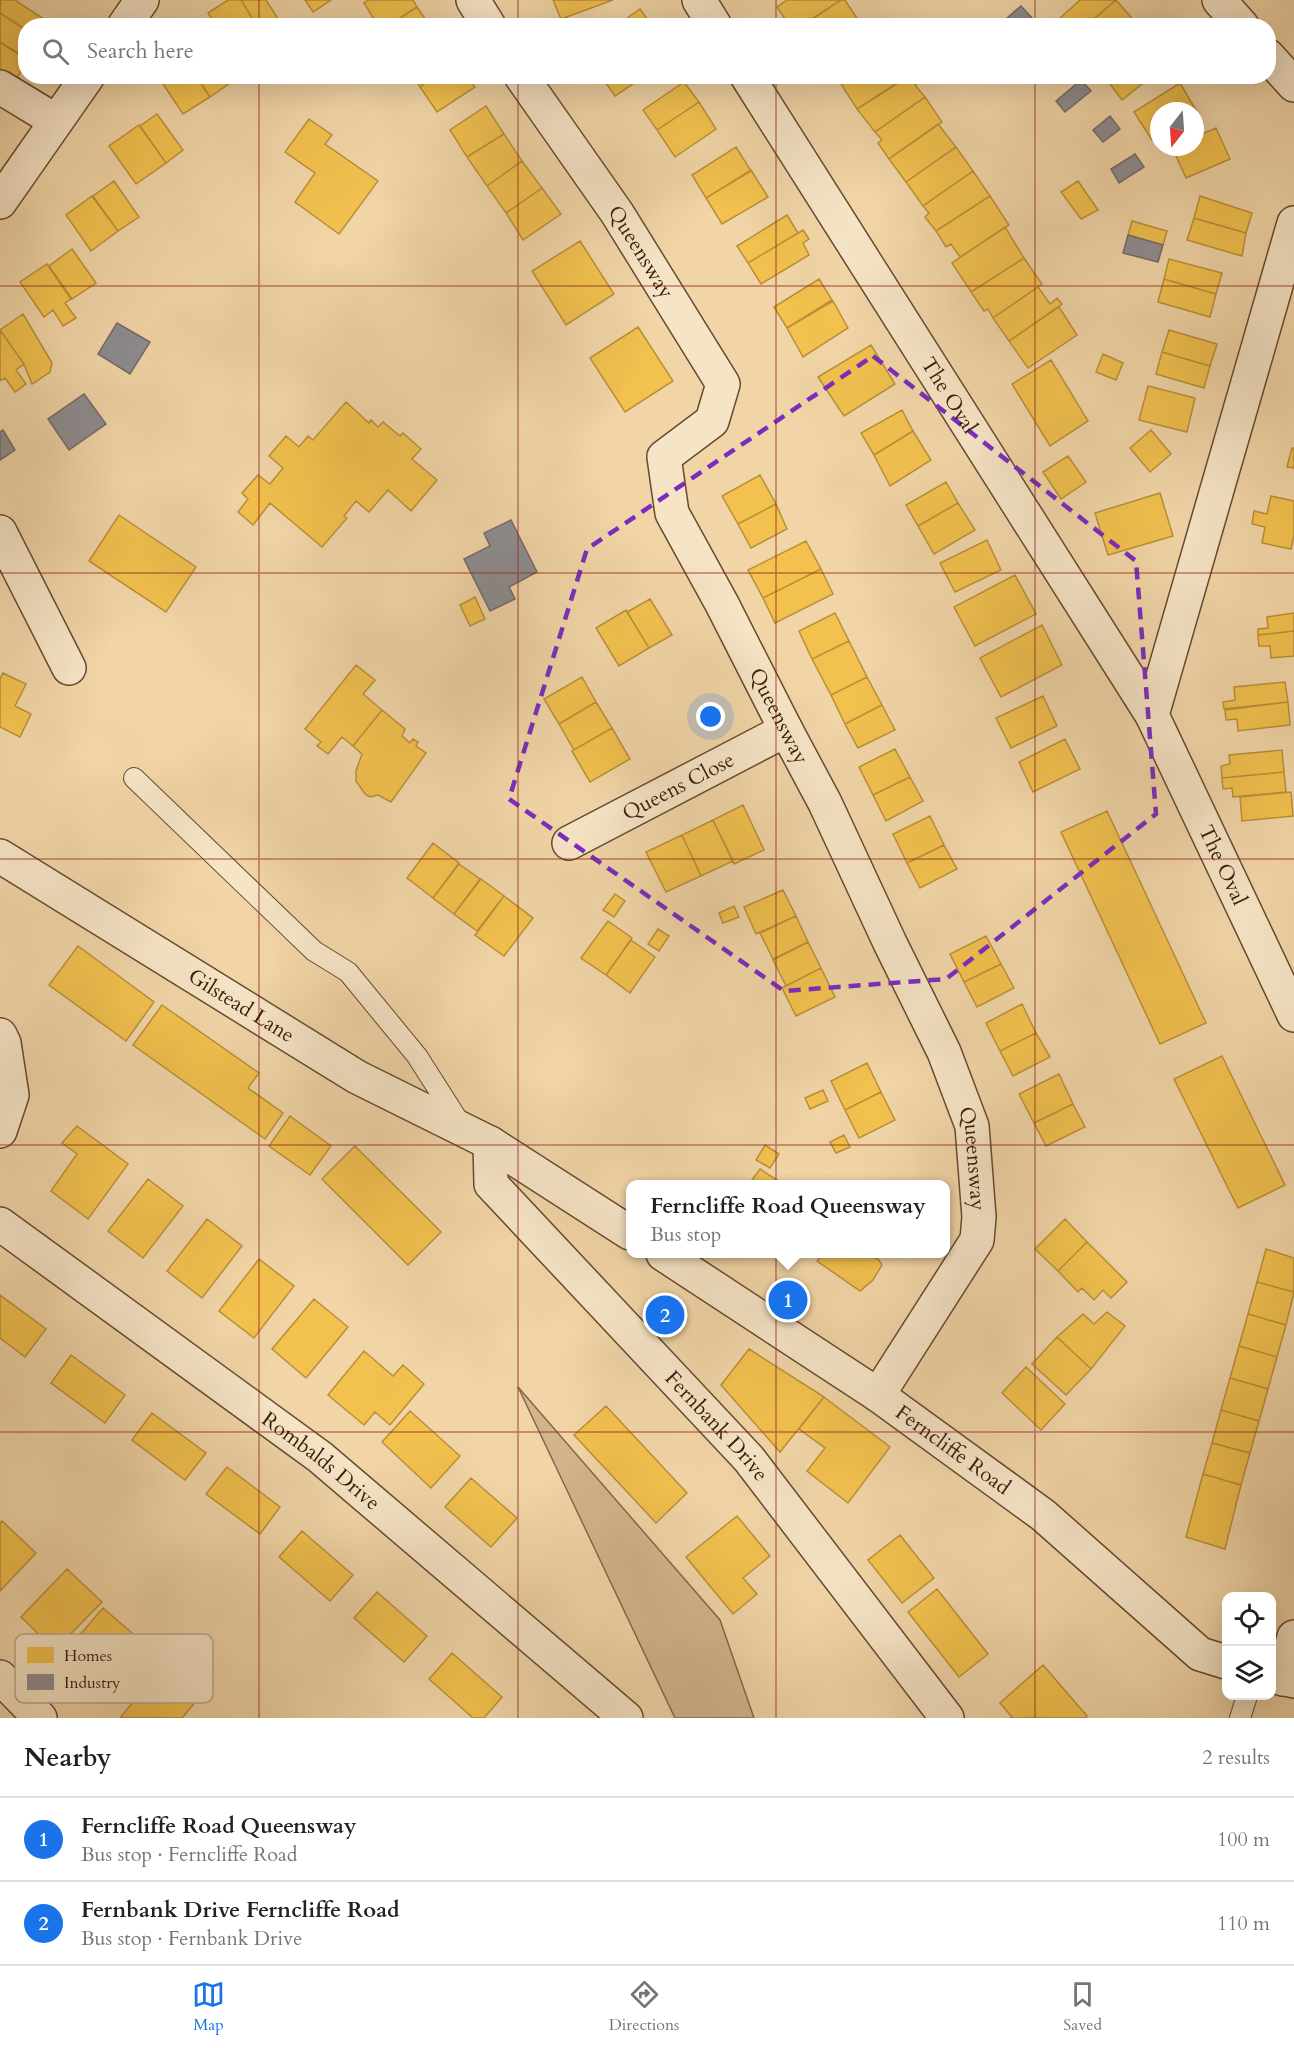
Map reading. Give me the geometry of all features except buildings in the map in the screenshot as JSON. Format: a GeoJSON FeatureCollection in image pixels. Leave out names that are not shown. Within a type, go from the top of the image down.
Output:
{"type":"FeatureCollection","features":[{"type":"Feature","properties":{"kind":"street"},"geometry":{"type":"LineString","coordinates":[[130,18],[142,0]]}},
{"type":"Feature","properties":{"kind":"street"},"geometry":{"type":"LineString","coordinates":[[473,0],[484,18]]}},
{"type":"Feature","properties":{"kind":"street"},"geometry":{"type":"LineString","coordinates":[[699,0],[710,18]]}},
{"type":"Feature","properties":{"kind":"street"},"geometry":{"type":"LineString","coordinates":[[1219,0],[1235,18]]}},
{"type":"Feature","properties":{"kind":"street"},"geometry":{"type":"LineString","coordinates":[[1276,64],[1294,85]]}},
{"type":"Feature","properties":{"kind":"street"},"geometry":{"type":"LineString","coordinates":[[0,202],[82,84]]}},
{"type":"Feature","properties":{"kind":"street","name":"Queensway"},"geometry":{"type":"LineString","coordinates":[[527,84],[617,213],[723,384],[712,421],[664,457],[672,513],[825,803],[944,1052],[972,1126],[979,1216],[977,1240],[878,1395]]}},
{"type":"Feature","properties":{"kind":"street","name":"The Oval"},"geometry":{"type":"LineString","coordinates":[[752,84],[1152,715],[1294,1015]]}},
{"type":"Feature","properties":{"kind":"street"},"geometry":{"type":"LineString","coordinates":[[0,87],[56,121]]}},
{"type":"Feature","properties":{"kind":"street"},"geometry":{"type":"LineString","coordinates":[[1152,715],[1294,223]]}},
{"type":"Feature","properties":{"kind":"street"},"geometry":{"type":"LineString","coordinates":[[0,532],[69,668]]}},
{"type":"Feature","properties":{"kind":"street","name":"Queens Close"},"geometry":{"type":"LineString","coordinates":[[570,843],[786,730]]}},
{"type":"Feature","properties":{"kind":"street","name":"Gilstead Lane"},"geometry":{"type":"LineString","coordinates":[[0,856],[357,1077],[477,1137]]}},
{"type":"Feature","properties":{"kind":"street"},"geometry":{"type":"LineString","coordinates":[[0,1035],[4,1043],[12,1095],[0,1131]]}},
{"type":"Feature","properties":{"kind":"street"},"geometry":{"type":"LineString","coordinates":[[477,1137],[626,1230]]}},
{"type":"Feature","properties":{"kind":"street","name":"Fernbank Drive"},"geometry":{"type":"LineString","coordinates":[[477,1137],[491,1185],[749,1459],[947,1718]]}},
{"type":"Feature","properties":{"kind":"street","name":"Rombalds Drive"},"geometry":{"type":"LineString","coordinates":[[0,1224],[320,1457],[626,1718]]}},
{"type":"Feature","properties":{"kind":"street","name":"Ferncliffe Road"},"geometry":{"type":"LineString","coordinates":[[669,1258],[878,1395],[1042,1515],[1200,1654],[1222,1661]]}},
{"type":"Feature","properties":{"kind":"street"},"geometry":{"type":"LineString","coordinates":[[1283,1679],[1294,1637]]}},
{"type":"Feature","properties":{"kind":"street"},"geometry":{"type":"LineString","coordinates":[[0,1677],[15,1692]]}},
{"type":"Feature","properties":{"kind":"street"},"geometry":{"type":"LineString","coordinates":[[25,1703],[40,1718]]}},
{"type":"Feature","properties":{"kind":"lane"},"geometry":{"type":"LineString","coordinates":[[134,778],[314,951],[348,972],[417,1056],[477,1137]]}},
{"type":"Feature","properties":{"kind":"lane"},"geometry":{"type":"LineString","coordinates":[[1240,1718],[1245,1700]]}},
{"type":"Feature","properties":{"kind":"highlighted area"},"geometry":{"type":"Polygon","coordinates":[[[873,356],[1136,561],[1156,814],[946,979],[784,991],[509,799],[587,549],[873,356]]]}},
{"type":"Feature","properties":{"kind":"shaded area"},"geometry":{"type":"Polygon","coordinates":[[[518,1387],[720,1620],[754,1718],[675,1718],[518,1387]]]}},
{"type":"Feature","properties":{"kind":"place","name":"Ferncliffe Road Queensway"},"geometry":{"type":"Point","coordinates":[788,1300]}},
{"type":"Feature","properties":{"kind":"place","name":"Fernbank Drive Ferncliffe Road"},"geometry":{"type":"Point","coordinates":[665,1315]}}]}
